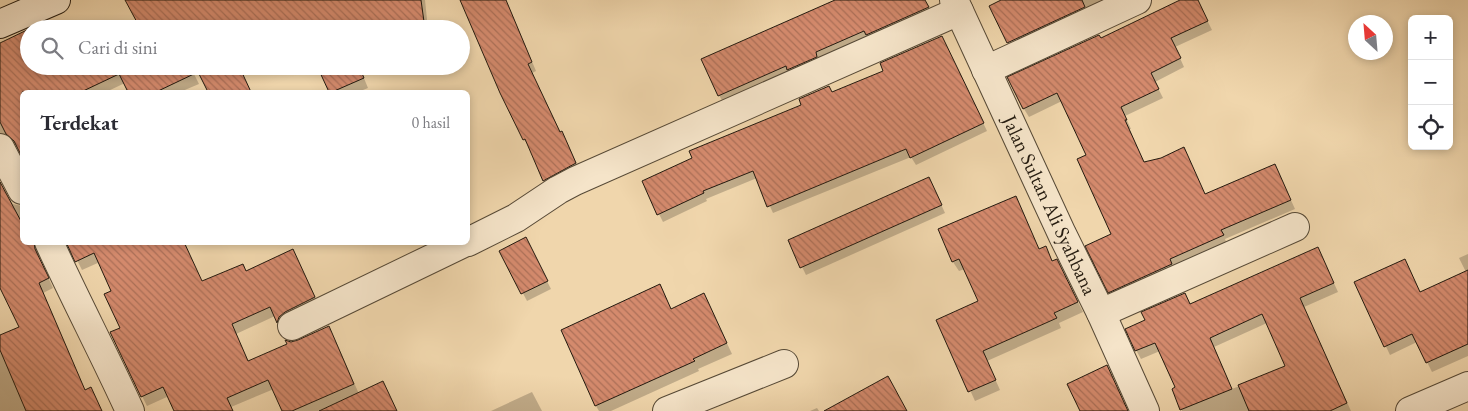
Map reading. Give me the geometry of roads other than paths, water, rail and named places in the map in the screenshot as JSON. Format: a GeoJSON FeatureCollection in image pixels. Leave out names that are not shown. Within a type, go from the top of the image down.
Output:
{"type":"FeatureCollection","features":[{"type":"Feature","properties":{"kind":"street"},"geometry":{"type":"LineString","coordinates":[[0,24],[56,0]]}},
{"type":"Feature","properties":{"kind":"street"},"geometry":{"type":"LineString","coordinates":[[986,70],[1137,0]]}},
{"type":"Feature","properties":{"kind":"street"},"geometry":{"type":"LineString","coordinates":[[470,241],[516,218],[575,181],[956,5]]}},
{"type":"Feature","properties":{"kind":"street","name":"Jalan Sultan Ali Syahbana"},"geometry":{"type":"LineString","coordinates":[[956,5],[1062,234],[1101,313],[1144,411]]}},
{"type":"Feature","properties":{"kind":"street"},"geometry":{"type":"LineString","coordinates":[[0,148],[20,186]]}},
{"type":"Feature","properties":{"kind":"street"},"geometry":{"type":"LineString","coordinates":[[1101,313],[1295,227]]}},
{"type":"Feature","properties":{"kind":"street"},"geometry":{"type":"LineString","coordinates":[[50,245],[106,357],[130,411]]}},
{"type":"Feature","properties":{"kind":"street"},"geometry":{"type":"LineString","coordinates":[[292,326],[461,245]]}},
{"type":"Feature","properties":{"kind":"street"},"geometry":{"type":"LineString","coordinates":[[667,411],[784,364]]}},
{"type":"Feature","properties":{"kind":"street"},"geometry":{"type":"LineString","coordinates":[[1410,411],[1468,386]]}}]}
